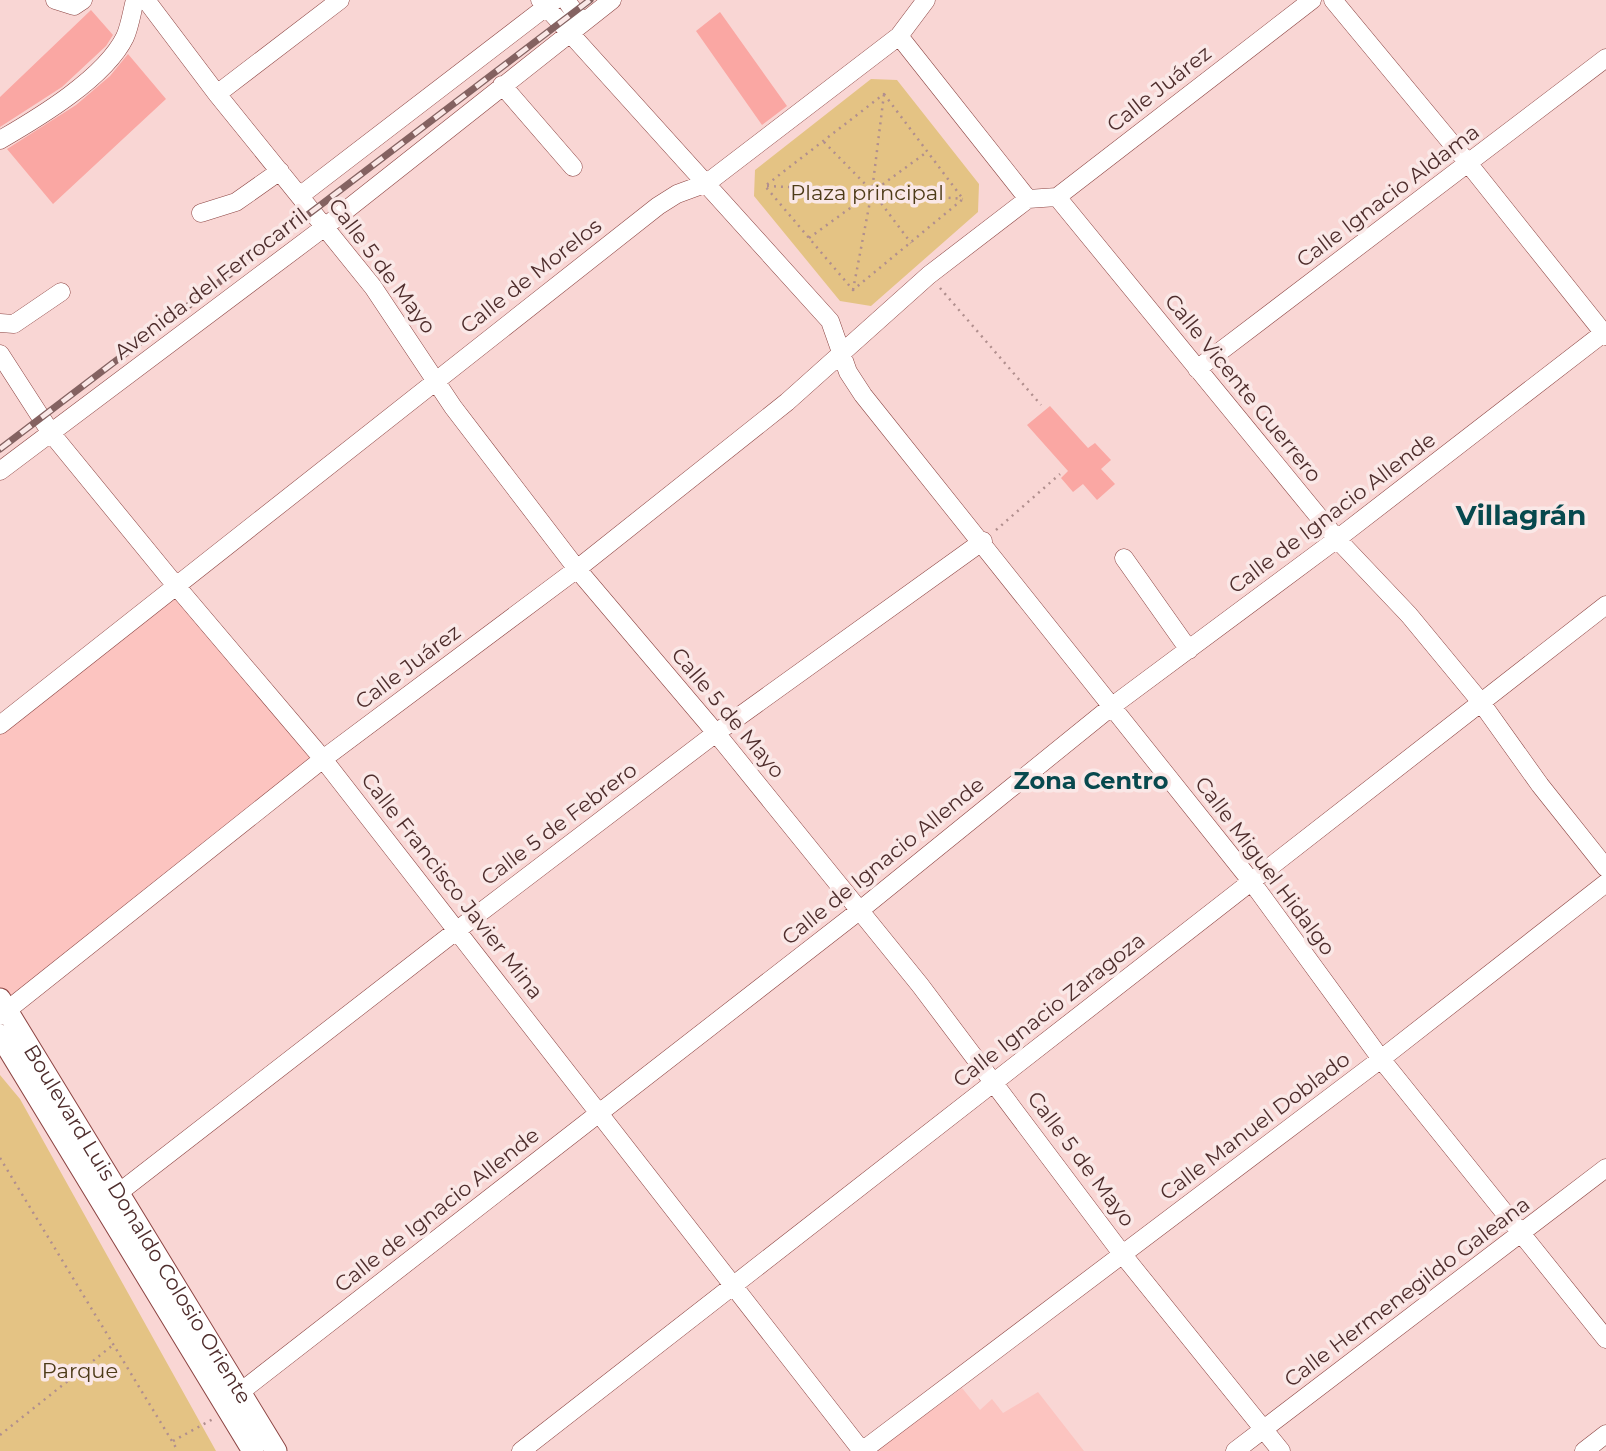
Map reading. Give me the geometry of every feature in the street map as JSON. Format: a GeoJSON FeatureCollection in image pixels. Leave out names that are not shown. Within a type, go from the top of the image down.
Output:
{"type":"FeatureCollection","features":[{"type":"Feature","properties":{"kind":"main road","name":"Boulevard Luis Donaldo Colosio Oriente"},"geometry":{"type":"LineString","coordinates":[[2,1008],[231,1403],[253,1451]]}},
{"type":"Feature","properties":{"kind":"main road","name":"Boulevard Luis Donaldo Colosio Oriente"},"geometry":{"type":"LineString","coordinates":[[0,1035],[111,1199]]}},
{"type":"Feature","properties":{"kind":"main road","name":"Boulevard Luis Donaldo Colosio Oriente"},"geometry":{"type":"LineString","coordinates":[[231,1403],[275,1451]]}},
{"type":"Feature","properties":{"kind":"street"},"geometry":{"type":"LineString","coordinates":[[55,0],[74,6],[83,0]]}},
{"type":"Feature","properties":{"kind":"street"},"geometry":{"type":"LineString","coordinates":[[0,140],[58,104],[114,52],[125,36],[135,0]]}},
{"type":"Feature","properties":{"kind":"street","name":"Calle 5 de Mayo"},"geometry":{"type":"LineString","coordinates":[[146,0],[217,94],[381,297],[435,380],[577,569],[716,733],[995,1081],[1124,1255],[1281,1451]]}},
{"type":"Feature","properties":{"kind":"street"},"geometry":{"type":"LineString","coordinates":[[217,94],[340,0]]}},
{"type":"Feature","properties":{"kind":"street"},"geometry":{"type":"LineString","coordinates":[[566,0],[576,27]]}},
{"type":"Feature","properties":{"kind":"street","name":"Avenida del Ferrocarril"},"geometry":{"type":"LineString","coordinates":[[0,471],[326,226],[612,0]]}},
{"type":"Feature","properties":{"kind":"street","name":"Calle Juárez"},"geometry":{"type":"LineString","coordinates":[[1057,197],[1312,0]]}},
{"type":"Feature","properties":{"kind":"street"},"geometry":{"type":"LineString","coordinates":[[1332,0],[1605,333]]}},
{"type":"Feature","properties":{"kind":"street","name":"Calle de Morelos"},"geometry":{"type":"LineString","coordinates":[[0,725],[658,206],[677,194],[707,183],[899,36],[922,1]]}},
{"type":"Feature","properties":{"kind":"street"},"geometry":{"type":"LineString","coordinates":[[547,2],[576,27],[707,183]]}},
{"type":"Feature","properties":{"kind":"street","name":"Avenida del Ferrocarril"},"geometry":{"type":"LineString","coordinates":[[301,195],[547,2]]}},
{"type":"Feature","properties":{"kind":"street"},"geometry":{"type":"LineString","coordinates":[[899,36],[1028,199],[1057,197]]}},
{"type":"Feature","properties":{"kind":"street","name":"Calle Ignacio Aldama"},"geometry":{"type":"LineString","coordinates":[[1197,369],[1606,58]]}},
{"type":"Feature","properties":{"kind":"street"},"geometry":{"type":"LineString","coordinates":[[502,85],[573,167]]}},
{"type":"Feature","properties":{"kind":"street"},"geometry":{"type":"LineString","coordinates":[[201,214],[236,202],[280,171]]}},
{"type":"Feature","properties":{"kind":"street","name":"Calle Miguel Hidalgo"},"geometry":{"type":"LineString","coordinates":[[707,183],[830,321],[841,353],[863,395],[983,541],[1111,707],[1251,881],[1381,1059],[1606,1339]]}},
{"type":"Feature","properties":{"kind":"street","name":"Calle Vicente Guerrero"},"geometry":{"type":"LineString","coordinates":[[1057,197],[1337,539],[1409,615],[1480,701],[1540,785],[1606,868]]}},
{"type":"Feature","properties":{"kind":"street","name":"Calle Juárez"},"geometry":{"type":"LineString","coordinates":[[2,1008],[324,759],[577,569],[787,402],[929,275],[1028,199]]}},
{"type":"Feature","properties":{"kind":"street"},"geometry":{"type":"LineString","coordinates":[[0,323],[14,324],[61,292]]}},
{"type":"Feature","properties":{"kind":"street","name":"Calle de Ignacio Allende"},"geometry":{"type":"LineString","coordinates":[[231,1403],[496,1191],[859,911],[1111,707],[1337,539],[1605,333]]}},
{"type":"Feature","properties":{"kind":"street","name":"Calle Francisco Javier Mina"},"geometry":{"type":"LineString","coordinates":[[0,354],[51,433],[177,587],[324,759],[862,1451]]}},
{"type":"Feature","properties":{"kind":"street","name":"Calle 5 de Febrero"},"geometry":{"type":"LineString","coordinates":[[111,1199],[716,733],[983,541]]}},
{"type":"Feature","properties":{"kind":"street"},"geometry":{"type":"LineString","coordinates":[[1124,558],[1189,650]]}},
{"type":"Feature","properties":{"kind":"street","name":"Calle Ignacio Zaragoza"},"geometry":{"type":"LineString","coordinates":[[521,1451],[1480,701],[1606,606]]}},
{"type":"Feature","properties":{"kind":"street","name":"Calle Manuel Doblado"},"geometry":{"type":"LineString","coordinates":[[862,1451],[1381,1059],[1606,883]]}},
{"type":"Feature","properties":{"kind":"street","name":"Calle Hermenegildo Galeana"},"geometry":{"type":"LineString","coordinates":[[1235,1451],[1523,1234],[1606,1168]]}},
{"type":"Feature","properties":{"kind":"street"},"geometry":{"type":"LineString","coordinates":[[1584,1451],[1606,1434]]}},
{"type":"Feature","properties":{"kind":"path"},"geometry":{"type":"LineString","coordinates":[[765,186],[884,94]]}},
{"type":"Feature","properties":{"kind":"path"},"geometry":{"type":"LineString","coordinates":[[884,94],[963,199]]}},
{"type":"Feature","properties":{"kind":"path"},"geometry":{"type":"LineString","coordinates":[[853,290],[872,191],[884,94]]}},
{"type":"Feature","properties":{"kind":"path"},"geometry":{"type":"LineString","coordinates":[[824,141],[872,191],[911,243]]}},
{"type":"Feature","properties":{"kind":"path"},"geometry":{"type":"LineString","coordinates":[[809,238],[927,152]]}},
{"type":"Feature","properties":{"kind":"path"},"geometry":{"type":"LineString","coordinates":[[765,186],[963,199]]}},
{"type":"Feature","properties":{"kind":"path"},"geometry":{"type":"LineString","coordinates":[[765,186],[853,290]]}},
{"type":"Feature","properties":{"kind":"path"},"geometry":{"type":"LineString","coordinates":[[853,290],[963,199]]}},
{"type":"Feature","properties":{"kind":"path"},"geometry":{"type":"LineString","coordinates":[[929,275],[1041,405]]}},
{"type":"Feature","properties":{"kind":"path"},"geometry":{"type":"LineString","coordinates":[[983,541],[1060,474]]}},
{"type":"Feature","properties":{"kind":"path"},"geometry":{"type":"LineString","coordinates":[[0,1158],[178,1451]]}},
{"type":"Feature","properties":{"kind":"path"},"geometry":{"type":"LineString","coordinates":[[0,1435],[113,1345]]}},
{"type":"Feature","properties":{"kind":"path"},"geometry":{"type":"LineString","coordinates":[[172,1442],[231,1403]]}},
{"type":"Feature","properties":{"kind":"shaded area"},"geometry":{"type":"Polygon","coordinates":[[[177,587],[323,759],[0,1006],[0,727],[177,587]]]}},
{"type":"Feature","properties":{"kind":"shaded area"},"geometry":{"type":"Polygon","coordinates":[[[962,1388],[980,1410],[992,1399],[1003,1413],[1038,1392],[1084,1451],[876,1451],[962,1388]]]}},
{"type":"Feature","properties":{"kind":"green space","name":"Plaza principal"},"geometry":{"type":"Polygon","coordinates":[[[871,79],[897,80],[979,184],[978,212],[871,306],[840,301],[754,196],[755,170],[871,79]]]}},
{"type":"Feature","properties":{"kind":"green space","name":"Parque"},"geometry":{"type":"Polygon","coordinates":[[[0,1075],[20,1099],[216,1451],[0,1451],[0,1075]]]}},
{"type":"Feature","properties":{"kind":"building"},"geometry":{"type":"Polygon","coordinates":[[[91,10],[113,35],[106,46],[62,87],[0,127],[0,97],[91,10]]]}},
{"type":"Feature","properties":{"kind":"building"},"geometry":{"type":"Polygon","coordinates":[[[720,12],[787,106],[762,125],[696,31],[720,12]]]}},
{"type":"Feature","properties":{"kind":"building"},"geometry":{"type":"Polygon","coordinates":[[[128,54],[166,99],[53,204],[7,149],[76,105],[110,76],[128,54]]]}},
{"type":"Feature","properties":{"kind":"building"},"geometry":{"type":"Polygon","coordinates":[[[1050,406],[1088,448],[1095,443],[1111,460],[1101,469],[1115,484],[1097,500],[1083,484],[1073,492],[1061,478],[1068,471],[1027,425],[1050,406]]]}},
{"type":"Feature","properties":{"kind":"railway"},"geometry":{"type":"LineString","coordinates":[[0,449],[590,0]]}},
{"type":"Feature","properties":{"kind":"district","name":"Villagrán"},"geometry":{"type":"Point","coordinates":[1521,515]}},
{"type":"Feature","properties":{"kind":"district","name":"Zona Centro"},"geometry":{"type":"Point","coordinates":[1091,781]}}]}
